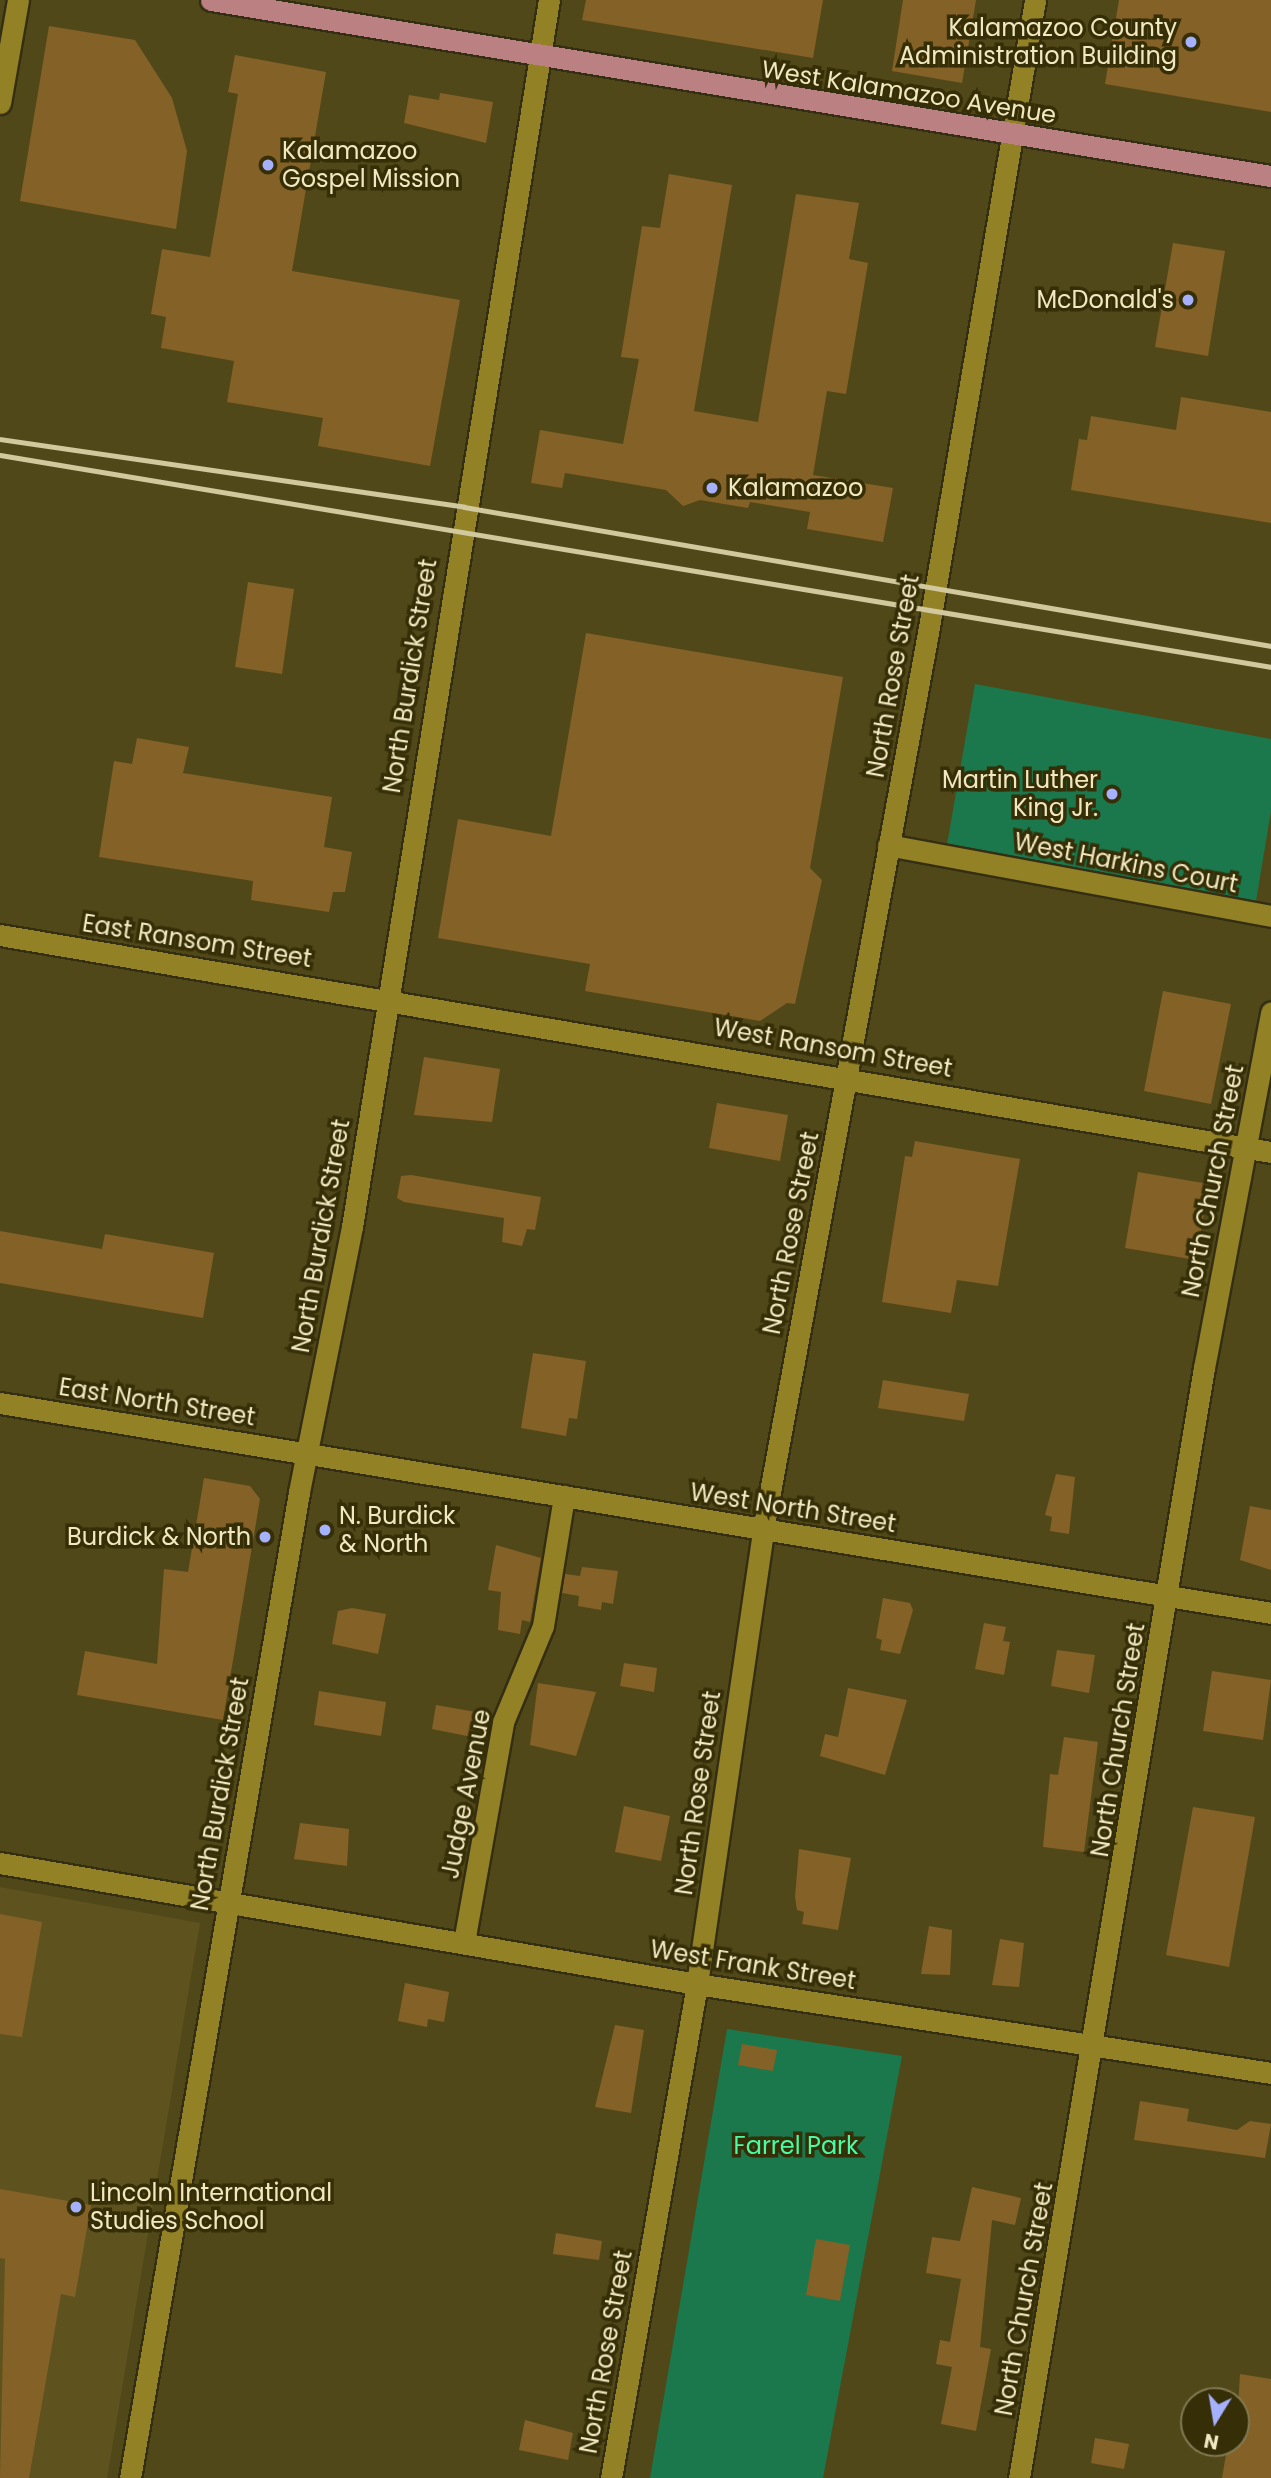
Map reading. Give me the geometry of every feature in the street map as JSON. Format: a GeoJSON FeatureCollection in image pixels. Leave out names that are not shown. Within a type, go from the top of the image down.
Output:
{"type":"FeatureCollection","features":[{"type":"Feature","properties":{"kind":"main road","name":"West Kalamazoo Avenue"},"geometry":{"type":"LineString","coordinates":[[211,0],[539,58],[1271,176]]}},
{"type":"Feature","properties":{"kind":"street"},"geometry":{"type":"LineString","coordinates":[[0,103],[18,0]]}},
{"type":"Feature","properties":{"kind":"street","name":"North Burdick Street"},"geometry":{"type":"LineString","coordinates":[[130,2478],[306,1454],[352,1227],[386,998],[549,0]]}},
{"type":"Feature","properties":{"kind":"street","name":"North Rose Street"},"geometry":{"type":"LineString","coordinates":[[611,2478],[697,1984],[763,1530],[888,845],[1035,0]]}},
{"type":"Feature","properties":{"kind":"street","name":"West Harkins Court"},"geometry":{"type":"LineString","coordinates":[[888,845],[1271,916]]}},
{"type":"Feature","properties":{"kind":"street","name":"East Ransom Street"},"geometry":{"type":"LineString","coordinates":[[0,935],[386,998]]}},
{"type":"Feature","properties":{"kind":"street","name":"West Ransom Street"},"geometry":{"type":"LineString","coordinates":[[386,998],[1271,1152]]}},
{"type":"Feature","properties":{"kind":"street","name":"North Church Street"},"geometry":{"type":"LineString","coordinates":[[1019,2478],[1096,2047],[1204,1368],[1249,1147],[1271,1012]]}},
{"type":"Feature","properties":{"kind":"street","name":"East North Street"},"geometry":{"type":"LineString","coordinates":[[0,1403],[306,1454]]}},
{"type":"Feature","properties":{"kind":"street","name":"West North Street"},"geometry":{"type":"LineString","coordinates":[[306,1454],[1271,1613]]}},
{"type":"Feature","properties":{"kind":"street","name":"Judge Avenue"},"geometry":{"type":"LineString","coordinates":[[464,1942],[503,1722],[542,1626],[564,1496]]}},
{"type":"Feature","properties":{"kind":"street","name":"West Frank Street"},"geometry":{"type":"LineString","coordinates":[[0,1863],[697,1984],[1271,2073]]}},
{"type":"Feature","properties":{"kind":"shaded area","name":"Lincoln International Studies School"},"geometry":{"type":"Polygon","coordinates":[[[0,1887],[200,1923],[107,2478],[0,2478],[0,1887]]]}},
{"type":"Feature","properties":{"kind":"green space"},"geometry":{"type":"Polygon","coordinates":[[[975,684],[1271,739],[1271,811],[1254,913],[945,856],[975,684]]]}},
{"type":"Feature","properties":{"kind":"green space","name":"Farrel Park"},"geometry":{"type":"Polygon","coordinates":[[[727,2029],[902,2056],[823,2478],[650,2478],[727,2029]]]}},
{"type":"Feature","properties":{"kind":"building"},"geometry":{"type":"Polygon","coordinates":[[[586,0],[823,0],[813,58],[582,20],[586,0]]]}},
{"type":"Feature","properties":{"kind":"building"},"geometry":{"type":"Polygon","coordinates":[[[903,0],[976,0],[962,83],[892,71],[903,0]]]}},
{"type":"Feature","properties":{"kind":"building","name":"Kalamazoo County Administration Building"},"geometry":{"type":"Polygon","coordinates":[[[1119,0],[1271,0],[1271,112],[1105,84],[1119,0]]]}},
{"type":"Feature","properties":{"kind":"building"},"geometry":{"type":"Polygon","coordinates":[[[49,26],[135,40],[172,98],[187,151],[176,229],[20,201],[49,26]]]}},
{"type":"Feature","properties":{"kind":"building"},"geometry":{"type":"Polygon","coordinates":[[[235,55],[326,72],[292,271],[460,300],[430,466],[318,446],[323,418],[227,402],[234,361],[161,348],[166,317],[151,314],[162,249],[210,257],[238,94],[228,92],[235,55]]]}},
{"type":"Feature","properties":{"kind":"building"},"geometry":{"type":"Polygon","coordinates":[[[440,93],[493,102],[486,143],[404,123],[409,95],[439,100],[440,93]]]}},
{"type":"Feature","properties":{"kind":"building"},"geometry":{"type":"Polygon","coordinates":[[[669,174],[732,185],[694,411],[758,422],[796,194],[859,203],[849,259],[868,263],[846,394],[827,391],[813,475],[893,488],[883,542],[807,529],[810,512],[750,502],[748,508],[700,500],[683,506],[666,490],[565,473],[562,488],[531,483],[540,430],[623,444],[639,359],[621,357],[642,226],[660,228],[669,174]]]}},
{"type":"Feature","properties":{"kind":"building","name":"McDonald's"},"geometry":{"type":"Polygon","coordinates":[[[1173,243],[1225,251],[1208,356],[1155,347],[1173,243]]]}},
{"type":"Feature","properties":{"kind":"building"},"geometry":{"type":"Polygon","coordinates":[[[1181,397],[1271,412],[1271,523],[1071,490],[1079,439],[1087,440],[1091,416],[1176,430],[1181,397]]]}},
{"type":"Feature","properties":{"kind":"building"},"geometry":{"type":"Polygon","coordinates":[[[248,582],[294,589],[282,674],[235,667],[248,582]]]}},
{"type":"Feature","properties":{"kind":"building"},"geometry":{"type":"Polygon","coordinates":[[[586,633],[843,677],[810,868],[822,880],[795,1004],[787,1003],[760,1021],[585,991],[590,964],[438,938],[458,819],[551,836],[586,633]]]}},
{"type":"Feature","properties":{"kind":"building"},"geometry":{"type":"Polygon","coordinates":[[[137,738],[189,747],[183,773],[332,797],[324,847],[352,852],[345,892],[333,892],[329,912],[251,900],[253,881],[99,857],[114,761],[132,764],[137,738]]]}},
{"type":"Feature","properties":{"kind":"building"},"geometry":{"type":"Polygon","coordinates":[[[1163,991],[1231,1004],[1211,1104],[1144,1091],[1163,991]]]}},
{"type":"Feature","properties":{"kind":"building"},"geometry":{"type":"Polygon","coordinates":[[[424,1057],[500,1069],[492,1122],[414,1115],[424,1057]]]}},
{"type":"Feature","properties":{"kind":"building"},"geometry":{"type":"Polygon","coordinates":[[[717,1103],[788,1115],[780,1161],[709,1148],[717,1103]]]}},
{"type":"Feature","properties":{"kind":"building"},"geometry":{"type":"Polygon","coordinates":[[[915,1141],[1020,1159],[998,1286],[957,1280],[951,1313],[882,1302],[905,1156],[912,1157],[915,1141]]]}},
{"type":"Feature","properties":{"kind":"building"},"geometry":{"type":"Polygon","coordinates":[[[1138,1172],[1209,1184],[1196,1260],[1125,1248],[1138,1172]]]}},
{"type":"Feature","properties":{"kind":"building"},"geometry":{"type":"Polygon","coordinates":[[[411,1175],[541,1197],[535,1230],[527,1229],[522,1246],[502,1242],[504,1218],[404,1202],[397,1198],[401,1176],[411,1175]]]}},
{"type":"Feature","properties":{"kind":"building"},"geometry":{"type":"Polygon","coordinates":[[[0,1231],[102,1249],[105,1234],[214,1253],[203,1318],[0,1283],[0,1231]]]}},
{"type":"Feature","properties":{"kind":"building"},"geometry":{"type":"Polygon","coordinates":[[[533,1353],[586,1361],[577,1419],[569,1418],[566,1436],[521,1428],[533,1353]]]}},
{"type":"Feature","properties":{"kind":"building"},"geometry":{"type":"Polygon","coordinates":[[[883,1380],[969,1394],[964,1421],[878,1408],[883,1380]]]}},
{"type":"Feature","properties":{"kind":"building"},"geometry":{"type":"Polygon","coordinates":[[[1056,1474],[1075,1477],[1069,1534],[1050,1531],[1052,1517],[1045,1515],[1056,1474]]]}},
{"type":"Feature","properties":{"kind":"building"},"geometry":{"type":"Polygon","coordinates":[[[204,1478],[250,1486],[260,1499],[223,1720],[77,1695],[85,1651],[157,1664],[164,1569],[188,1572],[204,1478]]]}},
{"type":"Feature","properties":{"kind":"building"},"geometry":{"type":"Polygon","coordinates":[[[1250,1506],[1271,1510],[1271,1570],[1240,1560],[1250,1506]]]}},
{"type":"Feature","properties":{"kind":"building"},"geometry":{"type":"Polygon","coordinates":[[[496,1545],[541,1558],[530,1622],[522,1620],[520,1634],[498,1630],[501,1592],[488,1590],[496,1545]]]}},
{"type":"Feature","properties":{"kind":"building"},"geometry":{"type":"Polygon","coordinates":[[[582,1567],[618,1571],[613,1604],[602,1602],[601,1610],[578,1606],[579,1596],[562,1593],[565,1574],[580,1576],[582,1567]]]}},
{"type":"Feature","properties":{"kind":"building"},"geometry":{"type":"Polygon","coordinates":[[[883,1598],[910,1603],[913,1610],[900,1654],[880,1650],[882,1640],[876,1638],[883,1598]]]}},
{"type":"Feature","properties":{"kind":"building"},"geometry":{"type":"Polygon","coordinates":[[[352,1608],[386,1614],[378,1654],[332,1644],[338,1611],[352,1608]]]}},
{"type":"Feature","properties":{"kind":"building"},"geometry":{"type":"Polygon","coordinates":[[[984,1623],[1006,1627],[1003,1641],[1010,1642],[1004,1675],[975,1669],[984,1623]]]}},
{"type":"Feature","properties":{"kind":"building"},"geometry":{"type":"Polygon","coordinates":[[[1057,1650],[1095,1655],[1089,1693],[1051,1686],[1057,1650]]]}},
{"type":"Feature","properties":{"kind":"building"},"geometry":{"type":"Polygon","coordinates":[[[624,1663],[657,1668],[654,1692],[620,1686],[624,1663]]]}},
{"type":"Feature","properties":{"kind":"building"},"geometry":{"type":"Polygon","coordinates":[[[1212,1671],[1271,1680],[1263,1740],[1203,1731],[1212,1671]]]}},
{"type":"Feature","properties":{"kind":"building"},"geometry":{"type":"Polygon","coordinates":[[[538,1683],[596,1692],[576,1756],[530,1745],[538,1683]]]}},
{"type":"Feature","properties":{"kind":"building"},"geometry":{"type":"Polygon","coordinates":[[[848,1688],[907,1700],[885,1775],[820,1756],[825,1734],[838,1737],[848,1688]]]}},
{"type":"Feature","properties":{"kind":"building"},"geometry":{"type":"Polygon","coordinates":[[[319,1691],[386,1702],[381,1736],[314,1725],[319,1691]]]}},
{"type":"Feature","properties":{"kind":"building"},"geometry":{"type":"Polygon","coordinates":[[[436,1705],[476,1712],[472,1737],[432,1729],[436,1705]]]}},
{"type":"Feature","properties":{"kind":"building"},"geometry":{"type":"Polygon","coordinates":[[[1064,1737],[1098,1742],[1084,1852],[1043,1847],[1050,1774],[1058,1775],[1064,1737]]]}},
{"type":"Feature","properties":{"kind":"building"},"geometry":{"type":"Polygon","coordinates":[[[624,1806],[670,1816],[661,1861],[615,1852],[624,1806]]]}},
{"type":"Feature","properties":{"kind":"building"},"geometry":{"type":"Polygon","coordinates":[[[1193,1807],[1255,1817],[1229,1967],[1166,1955],[1193,1807]]]}},
{"type":"Feature","properties":{"kind":"building"},"geometry":{"type":"Polygon","coordinates":[[[300,1823],[349,1829],[347,1866],[294,1859],[300,1823]]]}},
{"type":"Feature","properties":{"kind":"building"},"geometry":{"type":"Polygon","coordinates":[[[799,1849],[851,1858],[838,1930],[802,1924],[804,1912],[797,1910],[795,1897],[799,1849]]]}},
{"type":"Feature","properties":{"kind":"building"},"geometry":{"type":"Polygon","coordinates":[[[0,1914],[42,1922],[22,2037],[0,2034],[0,1914]]]}},
{"type":"Feature","properties":{"kind":"building"},"geometry":{"type":"Polygon","coordinates":[[[929,1926],[952,1930],[950,1975],[921,1974],[929,1926]]]}},
{"type":"Feature","properties":{"kind":"building"},"geometry":{"type":"Polygon","coordinates":[[[1000,1939],[1024,1943],[1019,1987],[992,1985],[1000,1939]]]}},
{"type":"Feature","properties":{"kind":"building"},"geometry":{"type":"Polygon","coordinates":[[[405,1983],[449,1992],[444,2022],[428,2019],[427,2027],[398,2021],[405,1983]]]}},
{"type":"Feature","properties":{"kind":"building"},"geometry":{"type":"Polygon","coordinates":[[[615,2025],[644,2030],[631,2113],[595,2107],[615,2025]]]}},
{"type":"Feature","properties":{"kind":"building"},"geometry":{"type":"Polygon","coordinates":[[[742,2044],[777,2050],[773,2071],[738,2065],[742,2044]]]}},
{"type":"Feature","properties":{"kind":"building"},"geometry":{"type":"Polygon","coordinates":[[[1140,2101],[1189,2109],[1187,2121],[1237,2130],[1250,2121],[1271,2124],[1265,2158],[1134,2140],[1140,2101]]]}},
{"type":"Feature","properties":{"kind":"building"},"geometry":{"type":"Polygon","coordinates":[[[972,2187],[1021,2198],[1015,2225],[992,2220],[980,2347],[991,2349],[976,2431],[941,2424],[952,2367],[936,2364],[940,2340],[950,2342],[961,2279],[926,2273],[932,2237],[960,2241],[972,2187]]]}},
{"type":"Feature","properties":{"kind":"building"},"geometry":{"type":"Polygon","coordinates":[[[0,2189],[91,2205],[75,2297],[61,2294],[29,2478],[0,2478],[5,2259],[0,2258],[0,2189]]]}},
{"type":"Feature","properties":{"kind":"building"},"geometry":{"type":"Polygon","coordinates":[[[556,2233],[602,2241],[599,2260],[553,2254],[556,2233]]]}},
{"type":"Feature","properties":{"kind":"building"},"geometry":{"type":"Polygon","coordinates":[[[816,2239],[850,2245],[840,2301],[806,2295],[816,2239]]]}},
{"type":"Feature","properties":{"kind":"building"},"geometry":{"type":"Polygon","coordinates":[[[1240,2374],[1271,2379],[1271,2478],[1222,2478],[1226,2457],[1250,2457],[1250,2387],[1239,2387],[1240,2374]]]}},
{"type":"Feature","properties":{"kind":"building"},"geometry":{"type":"Polygon","coordinates":[[[525,2420],[573,2433],[568,2460],[519,2450],[525,2420]]]}},
{"type":"Feature","properties":{"kind":"building"},"geometry":{"type":"Polygon","coordinates":[[[1095,2438],[1129,2444],[1124,2469],[1091,2463],[1095,2438]]]}},
{"type":"Feature","properties":{"kind":"railway"},"geometry":{"type":"LineString","coordinates":[[0,439],[464,507],[1271,646]]}},
{"type":"Feature","properties":{"kind":"railway"},"geometry":{"type":"LineString","coordinates":[[0,455],[1271,667]]}},
{"type":"Feature","properties":{"kind":"place","name":"Kalamazoo County Administration Building"},"geometry":{"type":"Point","coordinates":[1191,42]}},
{"type":"Feature","properties":{"kind":"place","name":"Kalamazoo Gospel Mission"},"geometry":{"type":"Point","coordinates":[268,165]}},
{"type":"Feature","properties":{"kind":"place","name":"McDonald's"},"geometry":{"type":"Point","coordinates":[1188,300]}},
{"type":"Feature","properties":{"kind":"place","name":"Kalamazoo"},"geometry":{"type":"Point","coordinates":[712,488]}},
{"type":"Feature","properties":{"kind":"place","name":"Martin Luther King Jr."},"geometry":{"type":"Point","coordinates":[1112,794]}},
{"type":"Feature","properties":{"kind":"place","name":"N. Burdick & North"},"geometry":{"type":"Point","coordinates":[325,1530]}},
{"type":"Feature","properties":{"kind":"place","name":"Burdick & North"},"geometry":{"type":"Point","coordinates":[265,1537]}},
{"type":"Feature","properties":{"kind":"place","name":"Lincoln International Studies School"},"geometry":{"type":"Point","coordinates":[76,2207]}}]}
